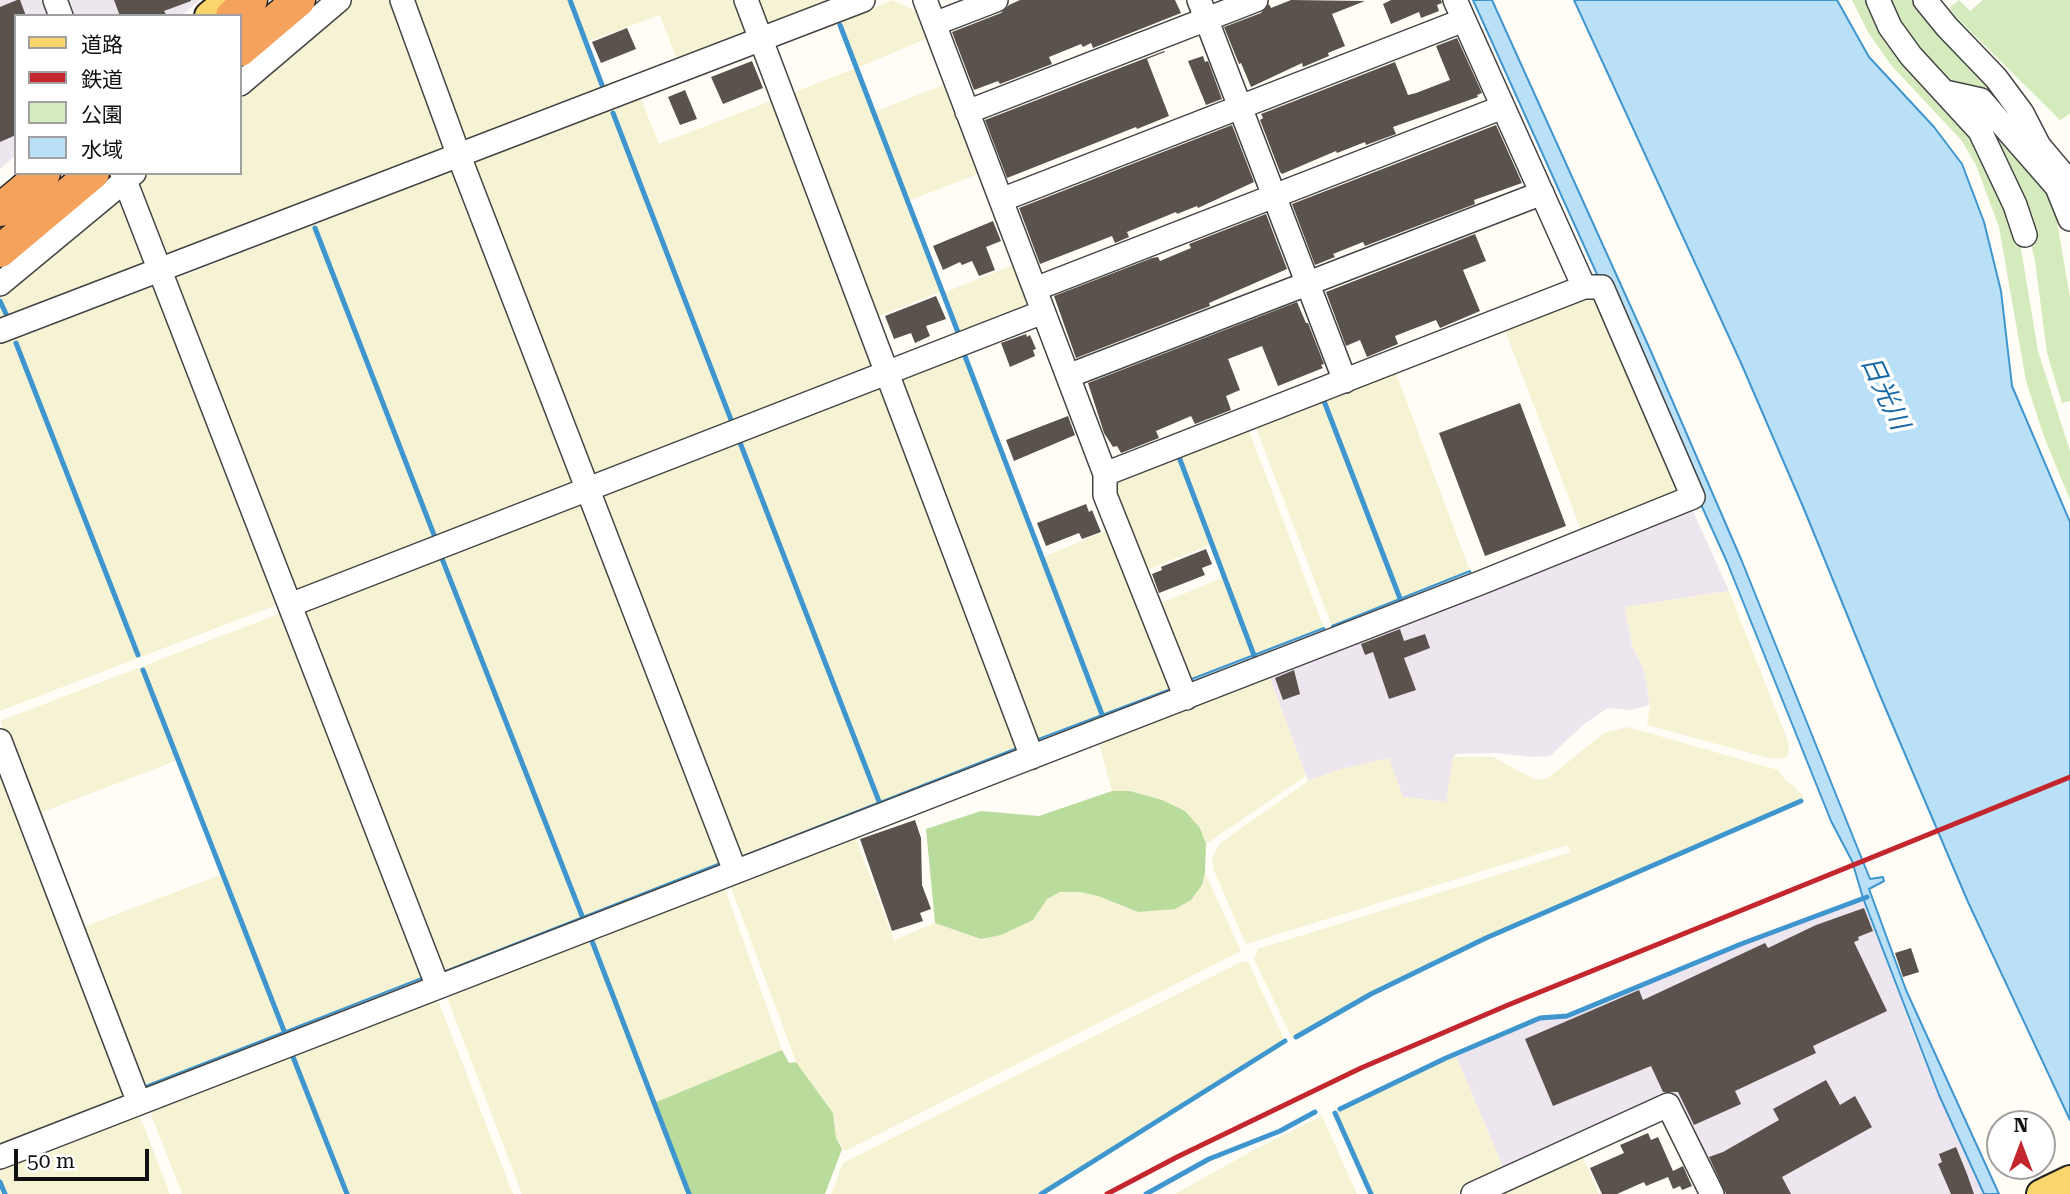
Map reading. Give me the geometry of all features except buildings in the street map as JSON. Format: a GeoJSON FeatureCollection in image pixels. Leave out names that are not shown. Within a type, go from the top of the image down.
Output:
{"type":"FeatureCollection","features":[{"type":"Feature","properties":{"kind":"highway"},"geometry":{"type":"LineString","coordinates":[[235,14],[251,0]]}},
{"type":"Feature","properties":{"kind":"highway"},"geometry":{"type":"LineString","coordinates":[[242,48],[299,0]]}},
{"type":"Feature","properties":{"kind":"highway"},"geometry":{"type":"LineString","coordinates":[[0,210],[42,175]]}},
{"type":"Feature","properties":{"kind":"highway"},"geometry":{"type":"LineString","coordinates":[[0,251],[91,175]]}},
{"type":"Feature","properties":{"kind":"main road"},"geometry":{"type":"LineString","coordinates":[[211,14],[228,0]]}},
{"type":"Feature","properties":{"kind":"main road"},"geometry":{"type":"LineString","coordinates":[[0,190],[19,175]]}},
{"type":"Feature","properties":{"kind":"street"},"geometry":{"type":"LineString","coordinates":[[242,82],[338,0]]}},
{"type":"Feature","properties":{"kind":"street"},"geometry":{"type":"LineString","coordinates":[[402,0],[459,156],[735,871]]}},
{"type":"Feature","properties":{"kind":"street"},"geometry":{"type":"LineString","coordinates":[[746,0],[1032,757]]}},
{"type":"Feature","properties":{"kind":"street"},"geometry":{"type":"LineString","coordinates":[[0,331],[863,0]]}},
{"type":"Feature","properties":{"kind":"street"},"geometry":{"type":"LineString","coordinates":[[925,0],[1105,474],[1105,495],[1186,698]]}},
{"type":"Feature","properties":{"kind":"street"},"geometry":{"type":"LineString","coordinates":[[934,24],[996,0]]}},
{"type":"Feature","properties":{"kind":"street"},"geometry":{"type":"LineString","coordinates":[[967,112],[1203,10],[1256,0]]}},
{"type":"Feature","properties":{"kind":"street"},"geometry":{"type":"LineString","coordinates":[[1878,0],[1890,27],[1911,56],[1980,131],[2015,205],[2025,235]]}},
{"type":"Feature","properties":{"kind":"street"},"geometry":{"type":"LineString","coordinates":[[1925,0],[1996,78],[2022,113],[2039,146],[2067,179],[2070,191]]}},
{"type":"Feature","properties":{"kind":"street"},"geometry":{"type":"LineString","coordinates":[[1203,10],[1345,381]]}},
{"type":"Feature","properties":{"kind":"street"},"geometry":{"type":"LineString","coordinates":[[1001,200],[1240,107],[1459,10],[1584,287]]}},
{"type":"Feature","properties":{"kind":"street"},"geometry":{"type":"LineString","coordinates":[[1945,92],[1981,100],[2057,187],[2070,219]]}},
{"type":"Feature","properties":{"kind":"street"},"geometry":{"type":"LineString","coordinates":[[1035,289],[1503,107]]}},
{"type":"Feature","properties":{"kind":"street"},"geometry":{"type":"LineString","coordinates":[[0,284],[127,176],[160,270],[438,987]]}},
{"type":"Feature","properties":{"kind":"street"},"geometry":{"type":"LineString","coordinates":[[1068,376],[1542,193]]}},
{"type":"Feature","properties":{"kind":"street"},"geometry":{"type":"LineString","coordinates":[[0,1157],[1186,698],[1693,497],[1602,287],[1584,287],[1105,474]]}},
{"type":"Feature","properties":{"kind":"street"},"geometry":{"type":"LineString","coordinates":[[290,605],[1043,312]]}},
{"type":"Feature","properties":{"kind":"street"},"geometry":{"type":"LineString","coordinates":[[0,741],[139,1103]]}},
{"type":"Feature","properties":{"kind":"street"},"geometry":{"type":"LineString","coordinates":[[1473,1194],[1668,1105],[1712,1194]]}},
{"type":"Feature","properties":{"kind":"shaded area"},"geometry":{"type":"Polygon","coordinates":[[[0,0],[49,0],[54,14],[14,14],[14,157],[0,169],[0,0]]]}},
{"type":"Feature","properties":{"kind":"shaded area"},"geometry":{"type":"Polygon","coordinates":[[[63,0],[200,0],[183,14],[68,14],[63,0]]]}},
{"type":"Feature","properties":{"kind":"shaded area"},"geometry":{"type":"Polygon","coordinates":[[[351,0],[395,0],[446,151],[168,258],[161,253],[132,182],[141,175],[242,175],[242,91],[351,0]]]}},
{"type":"Feature","properties":{"kind":"shaded area"},"geometry":{"type":"Polygon","coordinates":[[[407,0],[739,0],[749,26],[746,34],[677,60],[660,15],[586,42],[603,88],[462,144],[407,0]]]}},
{"type":"Feature","properties":{"kind":"shaded area"},"geometry":{"type":"Polygon","coordinates":[[[753,0],[833,0],[763,27],[753,0]]]}},
{"type":"Feature","properties":{"kind":"shaded area"},"geometry":{"type":"Polygon","coordinates":[[[893,0],[915,11],[926,39],[857,68],[874,112],[943,85],[978,174],[908,201],[942,291],[874,318],[787,95],[856,68],[838,22],[893,0]]]}},
{"type":"Feature","properties":{"kind":"shaded area"},"geometry":{"type":"Polygon","coordinates":[[[641,99],[659,144],[776,99],[878,368],[595,482],[469,164],[641,99]]]}},
{"type":"Feature","properties":{"kind":"shaded area"},"geometry":{"type":"Polygon","coordinates":[[[454,170],[579,486],[297,597],[172,280],[454,170]]]}},
{"type":"Feature","properties":{"kind":"shaded area"},"geometry":{"type":"Polygon","coordinates":[[[122,190],[146,267],[0,322],[0,293],[122,190]]]}},
{"type":"Feature","properties":{"kind":"shaded area"},"geometry":{"type":"Polygon","coordinates":[[[1013,265],[1027,304],[1024,313],[960,338],[943,293],[1013,265]]]}},
{"type":"Feature","properties":{"kind":"shaded area"},"geometry":{"type":"Polygon","coordinates":[[[156,285],[279,604],[0,711],[0,345],[156,285]]]}},
{"type":"Feature","properties":{"kind":"shaded area"},"geometry":{"type":"Polygon","coordinates":[[[1605,291],[1692,484],[1581,530],[1505,330],[1605,291]]]}},
{"type":"Feature","properties":{"kind":"shaded area"},"geometry":{"type":"Polygon","coordinates":[[[961,348],[1043,557],[1113,528],[1176,687],[1036,740],[899,373],[961,348]]]}},
{"type":"Feature","properties":{"kind":"shaded area"},"geometry":{"type":"Polygon","coordinates":[[[1396,373],[1470,571],[1332,626],[1256,428],[1396,373]]]}},
{"type":"Feature","properties":{"kind":"shaded area"},"geometry":{"type":"Polygon","coordinates":[[[883,380],[1022,746],[736,859],[597,490],[883,380]]]}},
{"type":"Feature","properties":{"kind":"shaded area"},"geometry":{"type":"Polygon","coordinates":[[[1249,431],[1324,628],[1184,682],[1154,606],[1224,577],[1212,544],[1142,572],[1111,483],[1249,431]]]}},
{"type":"Feature","properties":{"kind":"shaded area"},"geometry":{"type":"Polygon","coordinates":[[[579,499],[723,862],[438,974],[300,608],[579,499]]]}},
{"type":"Feature","properties":{"kind":"shaded area"},"geometry":{"type":"Polygon","coordinates":[[[1692,509],[1729,591],[1625,607],[1632,645],[1644,670],[1650,705],[1631,710],[1608,708],[1584,724],[1550,756],[1455,754],[1447,802],[1403,797],[1341,769],[1308,781],[1268,673],[1692,509]]]}},
{"type":"Feature","properties":{"kind":"shaded area"},"geometry":{"type":"Polygon","coordinates":[[[1729,591],[1789,744],[1785,758],[1772,759],[1647,725],[1650,705],[1644,670],[1632,645],[1625,607],[1729,591]]]}},
{"type":"Feature","properties":{"kind":"shaded area"},"geometry":{"type":"Polygon","coordinates":[[[284,612],[427,976],[138,1089],[78,929],[223,874],[178,760],[37,814],[0,721],[284,612]]]}},
{"type":"Feature","properties":{"kind":"shaded area"},"geometry":{"type":"Polygon","coordinates":[[[1268,673],[1306,776],[1206,844],[1200,828],[1162,800],[1130,791],[1112,791],[1098,740],[1268,673]]]}},
{"type":"Feature","properties":{"kind":"shaded area"},"geometry":{"type":"Polygon","coordinates":[[[1628,727],[1778,770],[1804,798],[1486,938],[1371,994],[1292,1038],[1254,959],[1258,949],[1571,852],[1567,845],[1246,944],[1214,871],[1212,860],[1219,844],[1308,781],[1341,769],[1389,758],[1403,797],[1446,802],[1453,757],[1493,757],[1536,780],[1548,778],[1604,733],[1628,727]]]}},
{"type":"Feature","properties":{"kind":"shaded area"},"geometry":{"type":"Polygon","coordinates":[[[0,759],[127,1094],[0,1144],[0,759]]]}},
{"type":"Feature","properties":{"kind":"shaded area"},"geometry":{"type":"Polygon","coordinates":[[[855,836],[894,940],[935,923],[982,939],[1033,920],[1047,899],[1060,892],[1098,896],[1138,912],[1202,885],[1205,873],[1241,951],[845,1151],[836,1138],[833,1113],[796,1062],[731,887],[733,882],[855,836]]]}},
{"type":"Feature","properties":{"kind":"shaded area"},"geometry":{"type":"Polygon","coordinates":[[[716,886],[725,889],[782,1050],[654,1103],[689,1194],[522,1194],[448,1000],[450,991],[716,886]]]}},
{"type":"Feature","properties":{"kind":"shaded area"},"geometry":{"type":"Polygon","coordinates":[[[1863,898],[1917,1043],[1984,1194],[1720,1194],[1674,1099],[1505,1172],[1455,1054],[1540,1018],[1567,1016],[1741,944],[1863,898]]]}},
{"type":"Feature","properties":{"kind":"shaded area"},"geometry":{"type":"Polygon","coordinates":[[[1241,962],[1248,962],[1285,1041],[1041,1194],[831,1194],[843,1163],[1241,962]]]}},
{"type":"Feature","properties":{"kind":"shaded area"},"geometry":{"type":"Polygon","coordinates":[[[433,999],[439,1003],[513,1194],[182,1194],[151,1114],[154,1106],[433,999]]]}},
{"type":"Feature","properties":{"kind":"shaded area"},"geometry":{"type":"Polygon","coordinates":[[[1455,1054],[1505,1172],[1457,1194],[1371,1194],[1335,1113],[1455,1054]]]}},
{"type":"Feature","properties":{"kind":"shaded area"},"geometry":{"type":"Polygon","coordinates":[[[131,1114],[141,1119],[170,1194],[0,1194],[0,1164],[131,1114]]]}},
{"type":"Feature","properties":{"kind":"shaded area"},"geometry":{"type":"Polygon","coordinates":[[[1322,1116],[1357,1194],[1175,1194],[1250,1152],[1322,1116]]]}},
{"type":"Feature","properties":{"kind":"shaded area"},"geometry":{"type":"Polygon","coordinates":[[[1581,1153],[1599,1194],[1491,1194],[1581,1153]]]}},
{"type":"Feature","properties":{"kind":"green space"},"geometry":{"type":"Polygon","coordinates":[[[1852,0],[1871,0],[1960,115],[2019,237],[2038,351],[2070,451],[2070,500],[2043,434],[2026,381],[1999,227],[1976,165],[1962,141],[1891,65],[1868,32],[1852,0]]]}},
{"type":"Feature","properties":{"kind":"green space"},"geometry":{"type":"Polygon","coordinates":[[[1884,0],[1914,0],[1985,80],[2031,146],[1946,84],[1897,26],[1884,0]]]}},
{"type":"Feature","properties":{"kind":"green space"},"geometry":{"type":"Polygon","coordinates":[[[1959,0],[1970,11],[1983,0],[2070,0],[2070,114],[2060,120],[1959,20],[1949,8],[1959,0]]]}},
{"type":"Feature","properties":{"kind":"green space"},"geometry":{"type":"Polygon","coordinates":[[[1976,104],[2052,193],[2070,297],[2070,401],[2062,403],[2047,353],[2035,261],[2026,222],[1976,104]]]}},
{"type":"Feature","properties":{"kind":"green space"},"geometry":{"type":"Polygon","coordinates":[[[1112,791],[1130,791],[1162,800],[1185,811],[1200,828],[1206,844],[1205,873],[1202,885],[1191,900],[1175,909],[1138,912],[1098,896],[1060,892],[1047,899],[1033,920],[1001,935],[981,939],[935,923],[926,829],[981,811],[1039,816],[1112,791]]]}},
{"type":"Feature","properties":{"kind":"green space"},"geometry":{"type":"Polygon","coordinates":[[[782,1050],[789,1063],[796,1062],[833,1113],[836,1138],[842,1149],[825,1194],[689,1194],[654,1103],[782,1050]]]}},
{"type":"Feature","properties":{"kind":"water"},"geometry":{"type":"Polygon","coordinates":[[[1473,0],[1492,0],[1649,347],[1741,559],[1870,879],[1883,877],[1884,881],[1869,889],[1906,990],[1986,1165],[1986,1180],[1993,1180],[1999,1194],[1984,1194],[1939,1095],[1863,898],[1852,861],[1831,821],[1727,562],[1473,0]]]}},
{"type":"Feature","properties":{"kind":"water","name":"日光川"},"geometry":{"type":"Polygon","coordinates":[[[1574,0],[1837,0],[1869,57],[1934,127],[1962,164],[1984,222],[2001,291],[2012,386],[2070,522],[2070,1120],[1968,902],[1741,363],[1574,0]]]}},
{"type":"Feature","properties":{"kind":"water"},"geometry":{"type":"Polygon","coordinates":[[[1470,571],[1472,577],[1334,631],[1332,626],[1470,571]]]}},
{"type":"Feature","properties":{"kind":"water"},"geometry":{"type":"Polygon","coordinates":[[[1324,628],[1326,633],[1187,688],[1184,682],[1324,628]]]}},
{"type":"Feature","properties":{"kind":"water"},"geometry":{"type":"Polygon","coordinates":[[[1176,687],[1177,691],[1038,744],[1036,740],[1176,687]]]}},
{"type":"Feature","properties":{"kind":"water"},"geometry":{"type":"Polygon","coordinates":[[[1022,746],[1023,748],[737,862],[736,859],[1022,746]]]}},
{"type":"Feature","properties":{"kind":"water"},"geometry":{"type":"Polygon","coordinates":[[[723,862],[726,867],[440,978],[438,974],[723,862]]]}},
{"type":"Feature","properties":{"kind":"water"},"geometry":{"type":"Polygon","coordinates":[[[427,976],[428,983],[141,1094],[138,1089],[427,976]]]}},
{"type":"Feature","properties":{"kind":"waterway"},"geometry":{"type":"LineString","coordinates":[[570,0],[602,85]]}},
{"type":"Feature","properties":{"kind":"waterway"},"geometry":{"type":"LineString","coordinates":[[840,25],[959,335]]}},
{"type":"Feature","properties":{"kind":"waterway"},"geometry":{"type":"LineString","coordinates":[[613,113],[733,425]]}},
{"type":"Feature","properties":{"kind":"waterway"},"geometry":{"type":"LineString","coordinates":[[315,228],[436,540]]}},
{"type":"Feature","properties":{"kind":"waterway"},"geometry":{"type":"LineString","coordinates":[[0,301],[7,316]]}},
{"type":"Feature","properties":{"kind":"waterway"},"geometry":{"type":"LineString","coordinates":[[16,343],[138,655]]}},
{"type":"Feature","properties":{"kind":"waterway"},"geometry":{"type":"LineString","coordinates":[[963,351],[1103,717]]}},
{"type":"Feature","properties":{"kind":"waterway"},"geometry":{"type":"LineString","coordinates":[[1324,401],[1401,601]]}},
{"type":"Feature","properties":{"kind":"waterway"},"geometry":{"type":"LineString","coordinates":[[739,440],[880,804]]}},
{"type":"Feature","properties":{"kind":"waterway"},"geometry":{"type":"LineString","coordinates":[[1179,457],[1255,658]]}},
{"type":"Feature","properties":{"kind":"waterway"},"geometry":{"type":"LineString","coordinates":[[441,556],[584,921]]}},
{"type":"Feature","properties":{"kind":"waterway"},"geometry":{"type":"LineString","coordinates":[[143,670],[286,1036]]}},
{"type":"Feature","properties":{"kind":"waterway"},"geometry":{"type":"LineString","coordinates":[[1296,1037],[1371,994],[1486,938],[1801,801]]}},
{"type":"Feature","properties":{"kind":"waterway"},"geometry":{"type":"LineString","coordinates":[[1340,1109],[1446,1058],[1540,1018],[1567,1016],[1741,944],[1867,897]]}},
{"type":"Feature","properties":{"kind":"waterway"},"geometry":{"type":"LineString","coordinates":[[592,941],[689,1194]]}},
{"type":"Feature","properties":{"kind":"waterway"},"geometry":{"type":"LineString","coordinates":[[1041,1194],[1285,1041]]}},
{"type":"Feature","properties":{"kind":"waterway"},"geometry":{"type":"LineString","coordinates":[[293,1057],[347,1194]]}},
{"type":"Feature","properties":{"kind":"waterway"},"geometry":{"type":"LineString","coordinates":[[1146,1194],[1209,1159],[1280,1131],[1315,1112]]}},
{"type":"Feature","properties":{"kind":"waterway"},"geometry":{"type":"LineString","coordinates":[[1335,1113],[1371,1194]]}},
{"type":"Feature","properties":{"kind":"waterway"},"geometry":{"type":"LineString","coordinates":[[0,1182],[5,1194]]}},
{"type":"Feature","properties":{"kind":"railway"},"geometry":{"type":"LineString","coordinates":[[1107,1194],[1361,1068],[1508,1005],[2070,777]]}}]}
